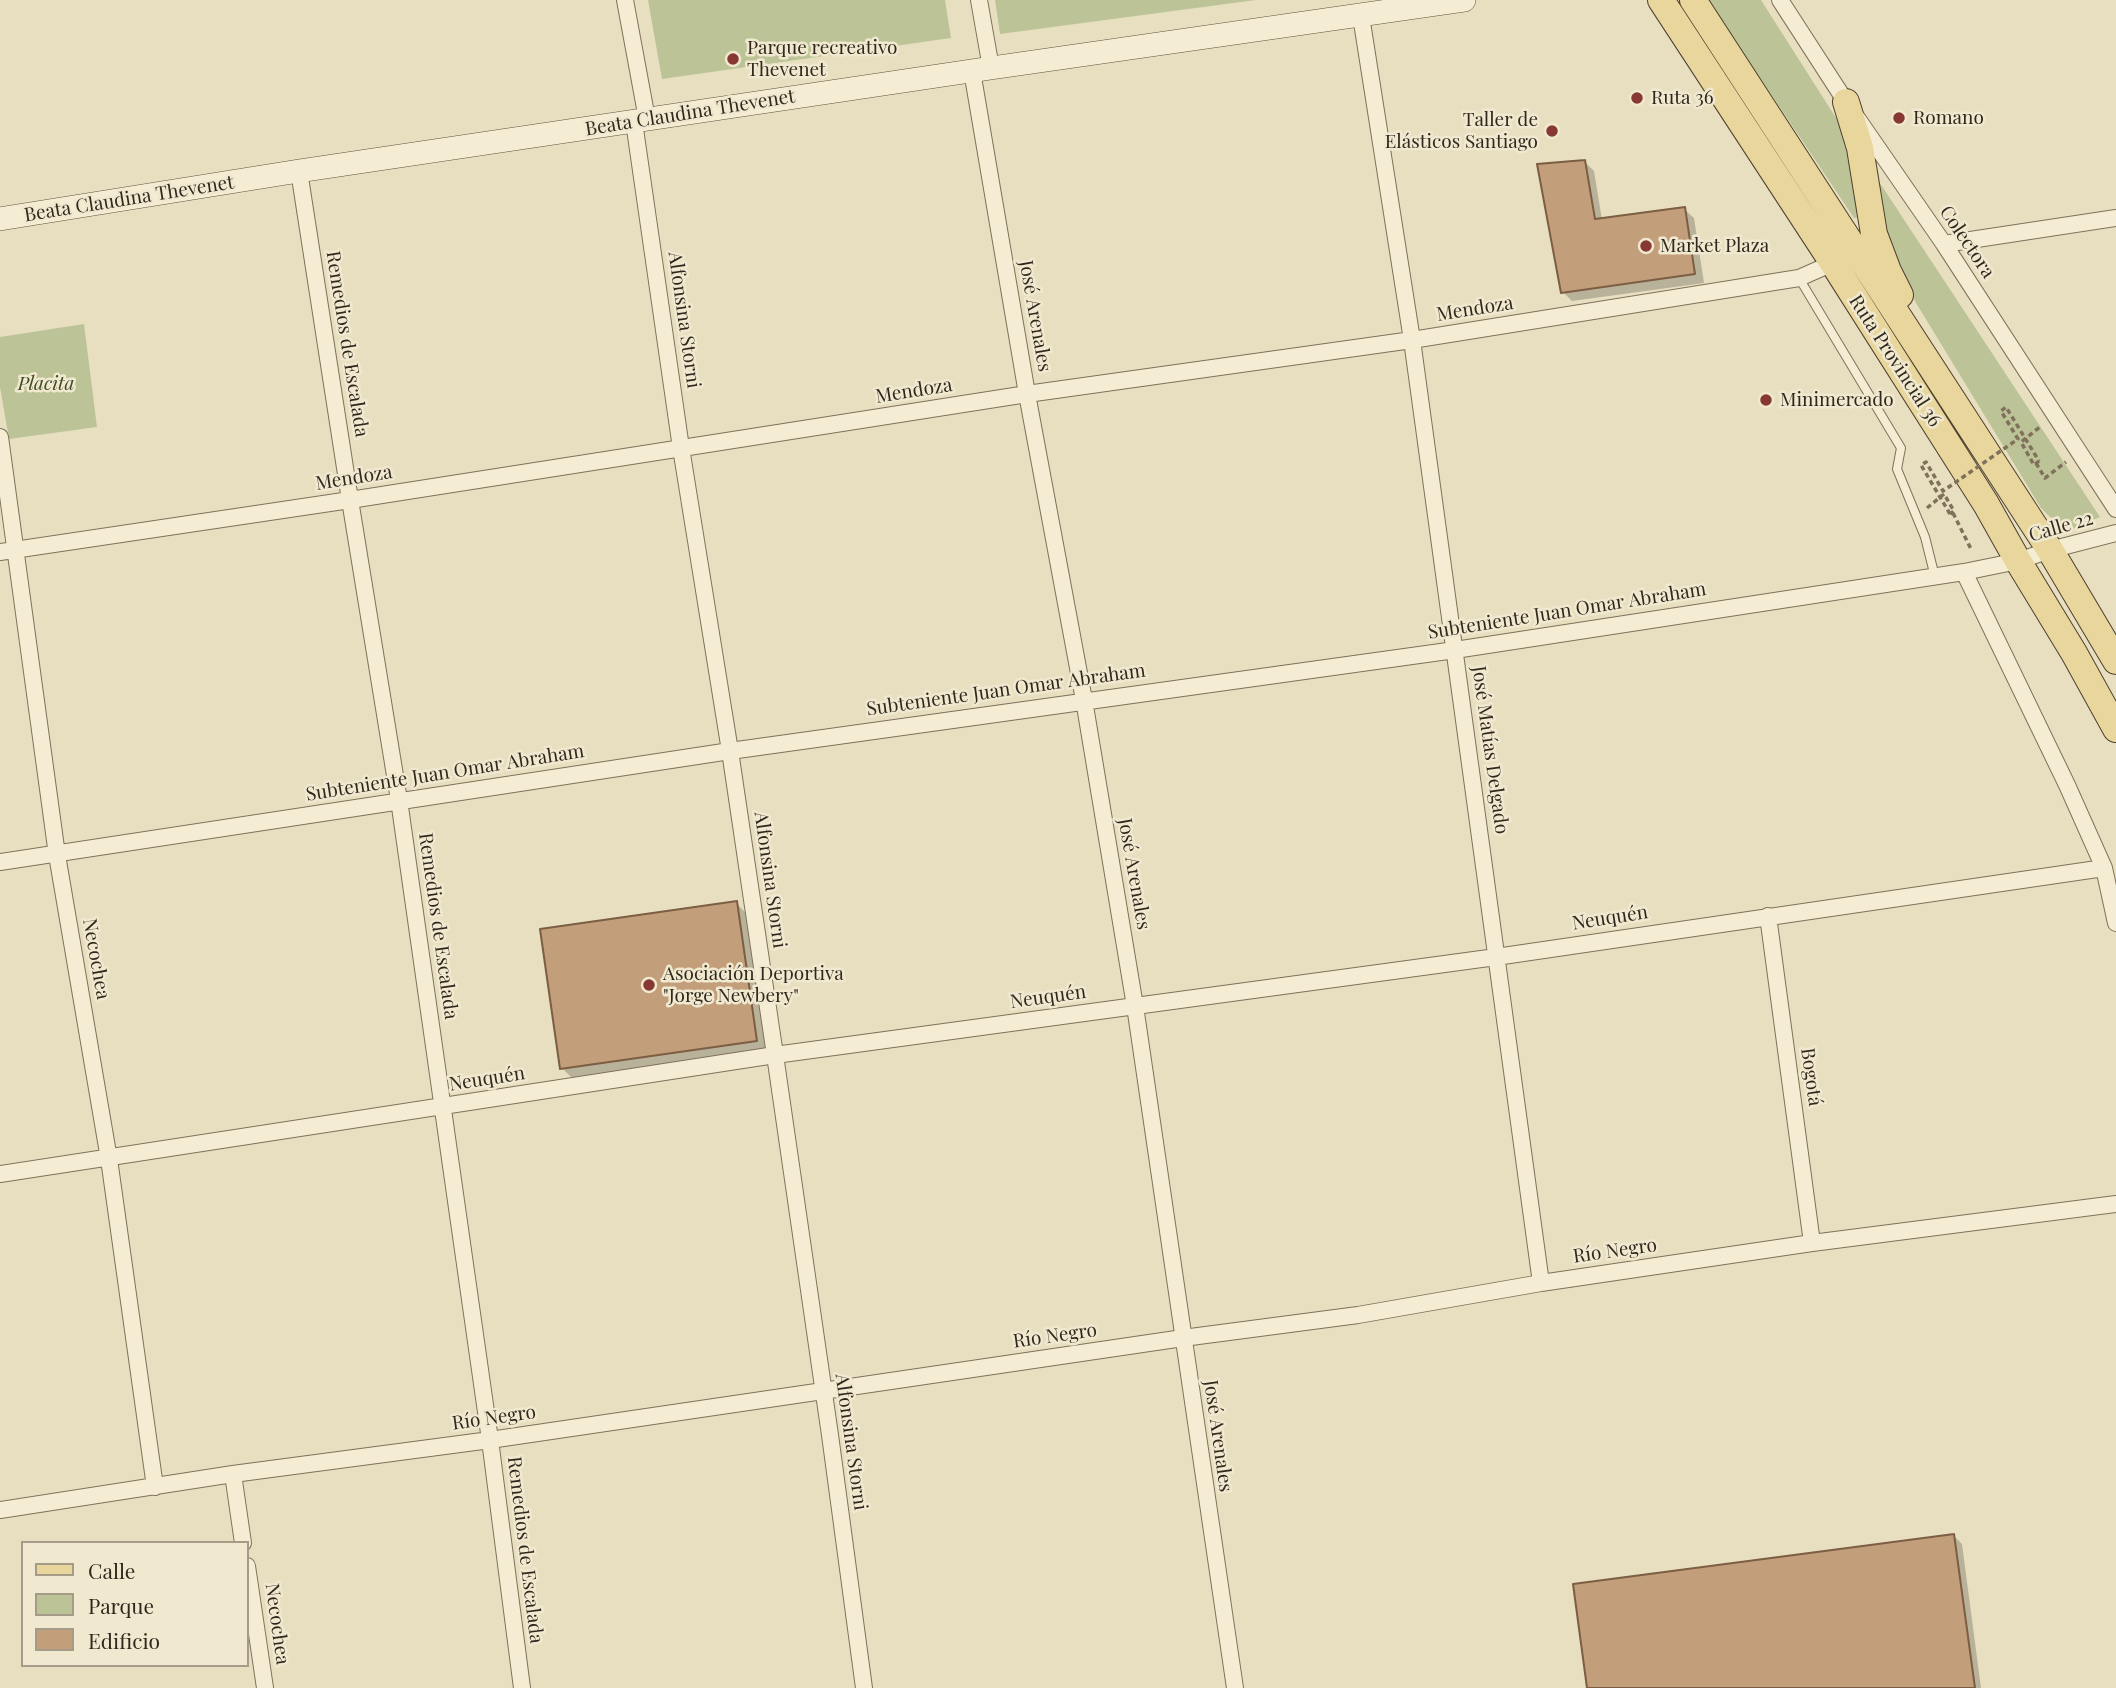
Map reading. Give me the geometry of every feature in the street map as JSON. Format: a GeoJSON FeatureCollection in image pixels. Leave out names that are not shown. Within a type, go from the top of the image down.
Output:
{"type":"FeatureCollection","features":[{"type":"Feature","properties":{"kind":"main road","name":"Beata Claudina Thevenet"},"geometry":{"type":"LineString","coordinates":[[0,219],[299,171],[1464,0]]}},
{"type":"Feature","properties":{"kind":"main road","name":"Ruta Provincial 36"},"geometry":{"type":"LineString","coordinates":[[1661,0],[1986,504],[2116,729]]}},
{"type":"Feature","properties":{"kind":"main road","name":"Ruta Provincial 36"},"geometry":{"type":"LineString","coordinates":[[1693,0],[2050,550],[2116,661]]}},
{"type":"Feature","properties":{"kind":"main road"},"geometry":{"type":"LineString","coordinates":[[1846,102],[1860,148],[1871,219],[1880,250],[1928,354],[1956,405]]}},
{"type":"Feature","properties":{"kind":"street","name":"Alfonsina Storni"},"geometry":{"type":"LineString","coordinates":[[625,0],[681,448],[775,1055],[864,1688]]}},
{"type":"Feature","properties":{"kind":"street","name":"José Arenales"},"geometry":{"type":"LineString","coordinates":[[979,0],[982,69],[1027,394],[1084,700],[1135,1006],[1235,1688]]}},
{"type":"Feature","properties":{"kind":"street","name":"Colectora"},"geometry":{"type":"LineString","coordinates":[[1780,0],[1846,102],[1944,244],[2116,509]]}},
{"type":"Feature","properties":{"kind":"street","name":"José Matías Delgado"},"geometry":{"type":"LineString","coordinates":[[1360,16],[1412,340],[1541,1283]]}},
{"type":"Feature","properties":{"kind":"street","name":"Remedios de Escalada"},"geometry":{"type":"LineString","coordinates":[[299,171],[399,800],[490,1440],[522,1688]]}},
{"type":"Feature","properties":{"kind":"street"},"geometry":{"type":"LineString","coordinates":[[1944,244],[2116,218]]}},
{"type":"Feature","properties":{"kind":"street","name":"Mendoza"},"geometry":{"type":"LineString","coordinates":[[8,551],[1027,394],[1412,340],[1799,278],[1833,263]]}},
{"type":"Feature","properties":{"kind":"street","name":"Necochea"},"geometry":{"type":"LineString","coordinates":[[0,437],[8,551],[109,1159],[155,1487]]}},
{"type":"Feature","properties":{"kind":"street","name":"Calle 22"},"geometry":{"type":"LineString","coordinates":[[2018,561],[2116,533]]}},
{"type":"Feature","properties":{"kind":"street","name":"Subteniente Juan Omar Abraham"},"geometry":{"type":"LineString","coordinates":[[0,862],[730,751],[1455,650],[1935,577],[2018,561]]}},
{"type":"Feature","properties":{"kind":"street"},"geometry":{"type":"LineString","coordinates":[[1964,572],[2104,868],[2116,923]]}},
{"type":"Feature","properties":{"kind":"street","name":"Neuquén"},"geometry":{"type":"LineString","coordinates":[[0,1174],[775,1055],[1496,957],[2104,868]]}},
{"type":"Feature","properties":{"kind":"street","name":"Bogotá"},"geometry":{"type":"LineString","coordinates":[[1768,916],[1812,1243]]}},
{"type":"Feature","properties":{"kind":"street","name":"Río Negro"},"geometry":{"type":"LineString","coordinates":[[0,1510],[233,1474],[490,1440],[1183,1338],[1358,1315],[1541,1283],[1812,1243],[2116,1204]]}},
{"type":"Feature","properties":{"kind":"street"},"geometry":{"type":"LineString","coordinates":[[233,1474],[243,1541]]}},
{"type":"Feature","properties":{"kind":"street","name":"Necochea"},"geometry":{"type":"LineString","coordinates":[[248,1573],[265,1688]]}},
{"type":"Feature","properties":{"kind":"lane"},"geometry":{"type":"LineString","coordinates":[[1799,278],[1901,448],[1897,468],[1917,516],[1935,577]]}},
{"type":"Feature","properties":{"kind":"path"},"geometry":{"type":"LineString","coordinates":[[1981,569],[1922,465],[1926,462],[1943,491],[2018,439],[2001,411],[2006,407],[2045,478],[2079,452]]}},
{"type":"Feature","properties":{"kind":"path"},"geometry":{"type":"LineString","coordinates":[[2037,462],[2034,465],[2021,442],[2056,416]]}},
{"type":"Feature","properties":{"kind":"path"},"geometry":{"type":"LineString","coordinates":[[1917,516],[1944,494],[1954,511],[1952,514]]}},
{"type":"Feature","properties":{"kind":"green space","name":"Parque recreativo Thevenet"},"geometry":{"type":"Polygon","coordinates":[[[648,0],[945,0],[951,38],[662,79],[648,0]]]}},
{"type":"Feature","properties":{"kind":"green space"},"geometry":{"type":"Polygon","coordinates":[[[995,0],[1256,0],[1000,34],[995,0]]]}},
{"type":"Feature","properties":{"kind":"green space"},"geometry":{"type":"Polygon","coordinates":[[[1708,0],[1761,0],[1838,121],[1850,148],[1860,217],[1854,218],[1708,0]]]}},
{"type":"Feature","properties":{"kind":"green space"},"geometry":{"type":"Polygon","coordinates":[[[1870,168],[2100,517],[2065,532],[2041,508],[1916,303],[1892,255],[1870,168]]]}},
{"type":"Feature","properties":{"kind":"green space","name":"Placita"},"geometry":{"type":"Polygon","coordinates":[[[84,324],[97,427],[9,439],[0,387],[0,337],[84,324]]]}},
{"type":"Feature","properties":{"kind":"building"},"geometry":{"type":"Polygon","coordinates":[[[1585,160],[1595,219],[1685,207],[1695,274],[1561,293],[1537,164],[1585,160]]]}},
{"type":"Feature","properties":{"kind":"building","name":"Asociación Deportiva \"Jorge Newbery\""},"geometry":{"type":"Polygon","coordinates":[[[737,901],[757,1041],[560,1069],[540,929],[737,901]]]}},
{"type":"Feature","properties":{"kind":"building"},"geometry":{"type":"Polygon","coordinates":[[[1954,1534],[1975,1688],[1587,1688],[1573,1584],[1954,1534]]]}},
{"type":"Feature","properties":{"kind":"place","name":"Parque recreativo Thevenet"},"geometry":{"type":"Point","coordinates":[733,59]}},
{"type":"Feature","properties":{"kind":"place","name":"Ruta 36"},"geometry":{"type":"Point","coordinates":[1637,98]}},
{"type":"Feature","properties":{"kind":"place","name":"Romano"},"geometry":{"type":"Point","coordinates":[1899,118]}},
{"type":"Feature","properties":{"kind":"place","name":"Taller de Elásticos Santiago"},"geometry":{"type":"Point","coordinates":[1552,131]}},
{"type":"Feature","properties":{"kind":"place","name":"Market Plaza"},"geometry":{"type":"Point","coordinates":[1646,246]}},
{"type":"Feature","properties":{"kind":"place","name":"Minimercado"},"geometry":{"type":"Point","coordinates":[1766,400]}},
{"type":"Feature","properties":{"kind":"place","name":"Asociación Deportiva \"Jorge Newbery\""},"geometry":{"type":"Point","coordinates":[649,985]}}]}
